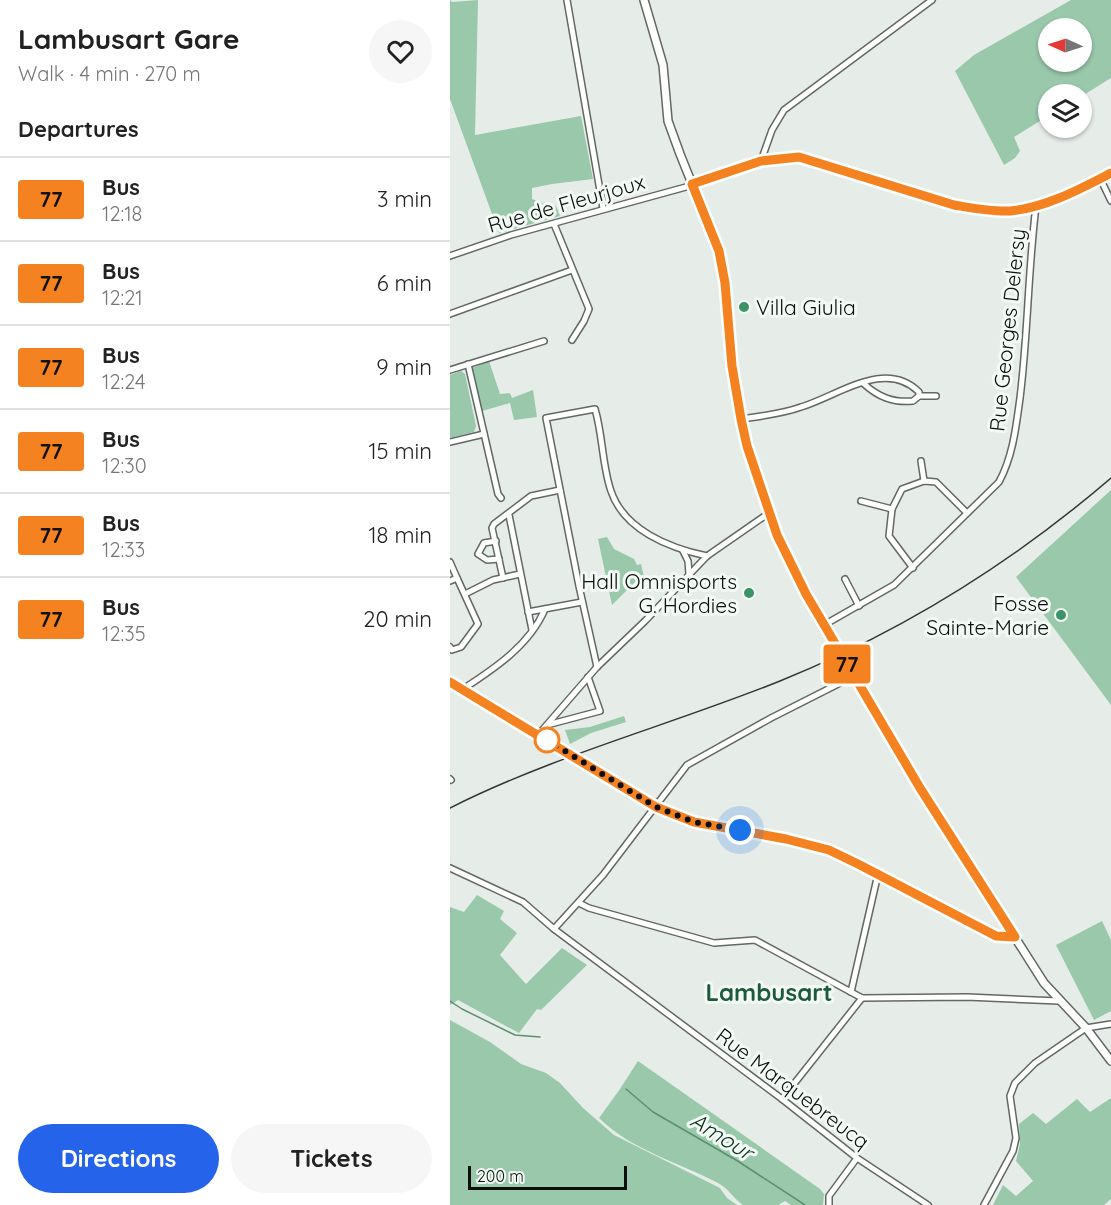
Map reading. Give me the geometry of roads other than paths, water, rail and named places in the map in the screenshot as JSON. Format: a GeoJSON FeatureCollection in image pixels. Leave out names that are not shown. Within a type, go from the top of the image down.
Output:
{"type":"FeatureCollection","features":[{"type":"Feature","properties":{"kind":"main road"},"geometry":{"type":"LineString","coordinates":[[644,0],[663,65],[668,121],[719,251],[725,283],[732,366],[741,419],[747,446],[777,535],[806,594],[920,788],[1044,983],[1086,1028],[1111,1061]]}},
{"type":"Feature","properties":{"kind":"street"},"geometry":{"type":"LineString","coordinates":[[567,0],[603,208]]}},
{"type":"Feature","properties":{"kind":"street"},"geometry":{"type":"LineString","coordinates":[[761,161],[771,130],[784,110],[932,0]]}},
{"type":"Feature","properties":{"kind":"street","name":"Rue de Fleurjoux"},"geometry":{"type":"LineString","coordinates":[[450,256],[603,208],[692,184],[761,161],[799,157],[970,208],[1010,211],[1036,206],[1111,173]]}},
{"type":"Feature","properties":{"kind":"street"},"geometry":{"type":"LineString","coordinates":[[1100,178],[1111,201]]}},
{"type":"Feature","properties":{"kind":"street","name":"Rue Georges Delersy"},"geometry":{"type":"LineString","coordinates":[[824,625],[894,585],[999,482],[1015,435],[1036,206]]}},
{"type":"Feature","properties":{"kind":"street"},"geometry":{"type":"LineString","coordinates":[[554,224],[589,309],[572,340]]}},
{"type":"Feature","properties":{"kind":"street"},"geometry":{"type":"LineString","coordinates":[[450,314],[572,270]]}},
{"type":"Feature","properties":{"kind":"street"},"geometry":{"type":"LineString","coordinates":[[450,370],[544,341]]}},
{"type":"Feature","properties":{"kind":"street"},"geometry":{"type":"LineString","coordinates":[[468,364],[498,494],[501,498]]}},
{"type":"Feature","properties":{"kind":"street"},"geometry":{"type":"LineString","coordinates":[[741,419],[801,408],[877,378],[896,379],[914,387],[919,392],[919,396]]}},
{"type":"Feature","properties":{"kind":"street"},"geometry":{"type":"LineString","coordinates":[[863,383],[872,391],[890,400],[913,401],[919,396],[936,396]]}},
{"type":"Feature","properties":{"kind":"street"},"geometry":{"type":"LineString","coordinates":[[597,667],[546,418],[594,409],[599,424],[611,493],[624,515],[644,531],[683,551],[706,555]]}},
{"type":"Feature","properties":{"kind":"street"},"geometry":{"type":"LineString","coordinates":[[450,442],[484,434]]}},
{"type":"Feature","properties":{"kind":"street"},"geometry":{"type":"LineString","coordinates":[[921,461],[924,481]]}},
{"type":"Feature","properties":{"kind":"street"},"geometry":{"type":"LineString","coordinates":[[913,568],[889,536],[892,509],[902,489],[924,481],[936,482],[967,513]]}},
{"type":"Feature","properties":{"kind":"street"},"geometry":{"type":"LineString","coordinates":[[503,578],[492,528],[494,524],[531,496],[560,490]]}},
{"type":"Feature","properties":{"kind":"street"},"geometry":{"type":"LineString","coordinates":[[861,501],[892,509]]}},
{"type":"Feature","properties":{"kind":"street"},"geometry":{"type":"LineString","coordinates":[[538,735],[597,667],[645,621],[706,555],[769,513]]}},
{"type":"Feature","properties":{"kind":"street"},"geometry":{"type":"LineString","coordinates":[[508,514],[532,630]]}},
{"type":"Feature","properties":{"kind":"street"},"geometry":{"type":"LineString","coordinates":[[496,541],[484,543],[478,554],[487,560],[499,559]]}},
{"type":"Feature","properties":{"kind":"street"},"geometry":{"type":"LineString","coordinates":[[683,551],[688,561],[689,574]]}},
{"type":"Feature","properties":{"kind":"street"},"geometry":{"type":"LineString","coordinates":[[450,562],[478,624],[459,649],[452,650],[450,647]]}},
{"type":"Feature","properties":{"kind":"street"},"geometry":{"type":"LineString","coordinates":[[465,594],[493,580],[520,574]]}},
{"type":"Feature","properties":{"kind":"street"},"geometry":{"type":"LineString","coordinates":[[450,581],[457,578]]}},
{"type":"Feature","properties":{"kind":"street"},"geometry":{"type":"LineString","coordinates":[[845,579],[859,606]]}},
{"type":"Feature","properties":{"kind":"street"},"geometry":{"type":"LineString","coordinates":[[528,612],[582,602]]}},
{"type":"Feature","properties":{"kind":"street"},"geometry":{"type":"LineString","coordinates":[[463,689],[504,661],[532,630],[545,609]]}},
{"type":"Feature","properties":{"kind":"street"},"geometry":{"type":"LineString","coordinates":[[554,929],[579,903],[687,765],[771,718],[854,676]]}},
{"type":"Feature","properties":{"kind":"street"},"geometry":{"type":"LineString","coordinates":[[547,725],[600,711],[588,677]]}},
{"type":"Feature","properties":{"kind":"street"},"geometry":{"type":"LineString","coordinates":[[450,682],[656,807],[694,822],[820,847],[878,874],[996,936],[1015,937]]}},
{"type":"Feature","properties":{"kind":"street","name":"Rue Marquebreucq"},"geometry":{"type":"LineString","coordinates":[[450,868],[523,902],[554,929],[782,1099],[856,1158],[928,1205]]}},
{"type":"Feature","properties":{"kind":"street"},"geometry":{"type":"LineString","coordinates":[[851,992],[878,874]]}},
{"type":"Feature","properties":{"kind":"street"},"geometry":{"type":"LineString","coordinates":[[579,903],[589,908],[714,943],[755,940],[862,998],[930,997],[1059,1001]]}},
{"type":"Feature","properties":{"kind":"street"},"geometry":{"type":"LineString","coordinates":[[782,1099],[862,998]]}},
{"type":"Feature","properties":{"kind":"street"},"geometry":{"type":"LineString","coordinates":[[984,1205],[1013,1150],[1016,1138],[1010,1096],[1014,1083],[1035,1063],[1086,1028],[1111,1024]]}},
{"type":"Feature","properties":{"kind":"street"},"geometry":{"type":"LineString","coordinates":[[829,1205],[829,1196],[856,1158]]}},
{"type":"Feature","properties":{"kind":"waterway","name":"Amour"},"geometry":{"type":"LineString","coordinates":[[450,1001],[515,1035],[540,1037]]}},
{"type":"Feature","properties":{"kind":"waterway","name":"Amour"},"geometry":{"type":"LineString","coordinates":[[626,1089],[653,1112],[736,1160],[805,1205]]}},
{"type":"Feature","properties":{"kind":"railway"},"geometry":{"type":"LineString","coordinates":[[450,808],[572,756],[780,681],[869,641],[912,618],[995,567],[1035,539],[1111,478]]}},
{"type":"Feature","properties":{"kind":"place","name":"Villa Giulia"},"geometry":{"type":"Point","coordinates":[744,307]}},
{"type":"Feature","properties":{"kind":"place","name":"Hall Omnisports G. Hordies"},"geometry":{"type":"Point","coordinates":[749,593]}},
{"type":"Feature","properties":{"kind":"place","name":"Fosse Sainte-Marie"},"geometry":{"type":"Point","coordinates":[1061,615]}},
{"type":"Feature","properties":{"kind":"district","name":"Lambusart"},"geometry":{"type":"Point","coordinates":[769,992]}}]}
